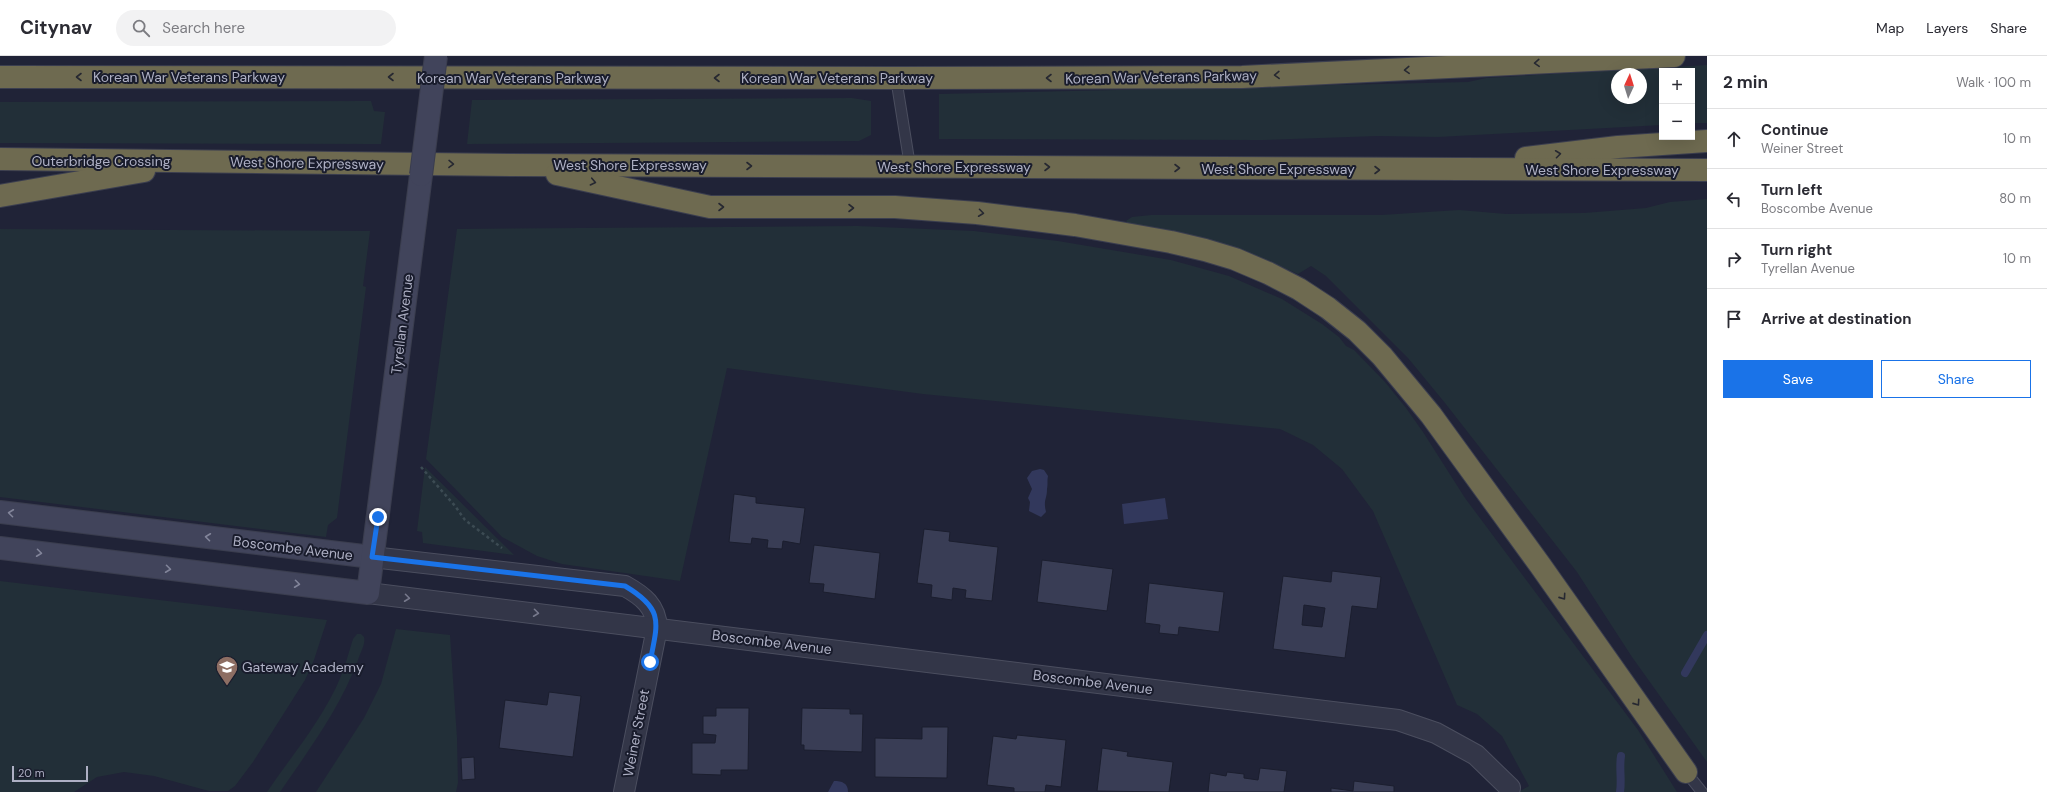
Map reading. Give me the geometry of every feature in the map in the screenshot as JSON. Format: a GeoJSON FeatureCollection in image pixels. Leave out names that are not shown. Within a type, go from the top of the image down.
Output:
{"type":"FeatureCollection","features":[{"type":"Feature","properties":{"kind":"highway","name":"Korean War Veterans Parkway"},"geometry":{"type":"LineString","coordinates":[[0,77],[896,78],[1242,76],[1674,56]]}},
{"type":"Feature","properties":{"kind":"highway"},"geometry":{"type":"LineString","coordinates":[[1436,170],[1618,147],[1707,141]]}},
{"type":"Feature","properties":{"kind":"highway","name":"Outerbridge Crossing"},"geometry":{"type":"LineString","coordinates":[[0,160],[202,161]]}},
{"type":"Feature","properties":{"kind":"highway","name":"West Shore Expressway"},"geometry":{"type":"LineString","coordinates":[[202,161],[514,165],[1707,170]]}},
{"type":"Feature","properties":{"kind":"highway"},"geometry":{"type":"LineString","coordinates":[[0,180],[29,181],[202,161]]}},
{"type":"Feature","properties":{"kind":"highway"},"geometry":{"type":"LineString","coordinates":[[0,196],[202,161]]}},
{"type":"Feature","properties":{"kind":"highway"},"geometry":{"type":"LineString","coordinates":[[514,165],[710,207],[894,207],[977,213],[1075,225],[1170,242],[1205,250],[1235,259],[1274,276],[1322,304],[1357,331],[1406,384],[1463,459],[1686,772]]}},
{"type":"Feature","properties":{"kind":"street","name":"Tyrellan Avenue"},"geometry":{"type":"LineString","coordinates":[[368,593],[436,56]]}},
{"type":"Feature","properties":{"kind":"street","name":"Boscombe Avenue"},"geometry":{"type":"LineString","coordinates":[[0,512],[625,586],[640,594],[652,607],[656,617],[657,628]]}},
{"type":"Feature","properties":{"kind":"street","name":"Boscombe Avenue"},"geometry":{"type":"LineString","coordinates":[[0,548],[1398,720],[1436,733],[1476,756],[1510,788]]}},
{"type":"Feature","properties":{"kind":"street","name":"Weiner Street"},"geometry":{"type":"LineString","coordinates":[[624,792],[657,628]]}},
{"type":"Feature","properties":{"kind":"lane"},"geometry":{"type":"LineString","coordinates":[[896,78],[910,166]]}},
{"type":"Feature","properties":{"kind":"lane"},"geometry":{"type":"LineString","coordinates":[[1686,772],[1699,792]]}},
{"type":"Feature","properties":{"kind":"lane"},"geometry":{"type":"LineString","coordinates":[[1686,772],[1702,792]]}},
{"type":"Feature","properties":{"kind":"path"},"geometry":{"type":"LineString","coordinates":[[421,467],[455,506],[465,520],[503,550]]}},
{"type":"Feature","properties":{"kind":"shaded area"},"geometry":{"type":"Polygon","coordinates":[[[1707,65],[1707,123],[1695,123],[1695,68],[1659,68],[1659,125],[1438,137],[1378,136],[1262,140],[939,139],[939,94],[1468,82],[1486,78],[1611,71],[1611,104],[1647,104],[1647,69],[1707,65]]]}},
{"type":"Feature","properties":{"kind":"shaded area"},"geometry":{"type":"Polygon","coordinates":[[[852,98],[871,101],[871,135],[859,141],[467,144],[472,100],[852,98]]]}},
{"type":"Feature","properties":{"kind":"shaded area"},"geometry":{"type":"Polygon","coordinates":[[[371,101],[374,111],[385,112],[381,144],[0,143],[0,102],[371,101]]]}},
{"type":"Feature","properties":{"kind":"shaded area"},"geometry":{"type":"Polygon","coordinates":[[[1707,199],[1707,762],[1632,657],[1577,572],[1445,403],[1408,358],[1326,276],[1311,266],[1298,274],[1241,250],[1127,223],[1126,221],[1132,217],[1151,215],[1381,215],[1459,210],[1506,214],[1584,213],[1646,208],[1670,202],[1707,199]]]}},
{"type":"Feature","properties":{"kind":"shaded area"},"geometry":{"type":"Polygon","coordinates":[[[857,226],[974,231],[1058,241],[1171,260],[1229,276],[1282,299],[1322,324],[1339,337],[1346,346],[1354,350],[1385,382],[1406,408],[1465,498],[1638,730],[1677,792],[1518,792],[1529,786],[1502,736],[1477,714],[1457,705],[1373,511],[1342,469],[1313,445],[1280,429],[923,394],[727,368],[680,581],[562,564],[537,556],[502,537],[426,459],[457,229],[857,226]]]}},
{"type":"Feature","properties":{"kind":"shaded area"},"geometry":{"type":"Polygon","coordinates":[[[0,229],[370,231],[363,286],[366,287],[337,518],[328,525],[326,537],[0,497],[0,229]]]}},
{"type":"Feature","properties":{"kind":"shaded area"},"geometry":{"type":"Polygon","coordinates":[[[425,467],[514,555],[423,543],[422,532],[417,531],[425,467]]]}},
{"type":"Feature","properties":{"kind":"shaded area","name":"Gateway Academy"},"geometry":{"type":"Polygon","coordinates":[[[0,581],[327,620],[314,660],[305,680],[253,762],[235,786],[228,791],[209,791],[154,776],[124,772],[97,777],[74,792],[0,792],[0,581]]]}},
{"type":"Feature","properties":{"kind":"shaded area"},"geometry":{"type":"Polygon","coordinates":[[[396,629],[450,635],[457,738],[458,783],[456,792],[316,792],[364,718],[381,684],[396,629]]]}},
{"type":"Feature","properties":{"kind":"shaded area"},"geometry":{"type":"Polygon","coordinates":[[[357,634],[361,634],[364,637],[364,646],[351,678],[333,712],[280,792],[267,792],[326,707],[341,676],[353,639],[357,634]]]}},
{"type":"Feature","properties":{"kind":"water"},"geometry":{"type":"Polygon","coordinates":[[[1040,469],[1044,470],[1048,476],[1045,502],[1046,512],[1041,517],[1029,511],[1030,502],[1028,498],[1032,489],[1027,478],[1032,471],[1040,469]]]}},
{"type":"Feature","properties":{"kind":"water"},"geometry":{"type":"Polygon","coordinates":[[[1165,498],[1168,519],[1124,524],[1122,504],[1165,498]]]}},
{"type":"Feature","properties":{"kind":"water"},"geometry":{"type":"Polygon","coordinates":[[[834,781],[844,783],[847,786],[848,792],[828,792],[834,781]]]}},
{"type":"Feature","properties":{"kind":"building"},"geometry":{"type":"Polygon","coordinates":[[[734,494],[756,497],[756,503],[805,508],[800,544],[783,541],[782,549],[767,548],[768,540],[752,538],[751,544],[729,542],[734,494]]]}},
{"type":"Feature","properties":{"kind":"building"},"geometry":{"type":"Polygon","coordinates":[[[924,529],[950,532],[949,541],[998,547],[992,601],[965,598],[966,590],[953,588],[952,600],[931,597],[932,585],[917,583],[924,529]]]}},
{"type":"Feature","properties":{"kind":"building"},"geometry":{"type":"Polygon","coordinates":[[[814,545],[880,553],[875,599],[823,592],[824,584],[809,583],[814,545]]]}},
{"type":"Feature","properties":{"kind":"building"},"geometry":{"type":"Polygon","coordinates":[[[1042,560],[1113,569],[1107,611],[1037,602],[1042,560]]]}},
{"type":"Feature","properties":{"kind":"building"},"geometry":{"type":"Polygon","coordinates":[[[1332,571],[1381,577],[1377,609],[1352,606],[1345,658],[1273,649],[1283,576],[1331,582],[1332,571]],[[1304,605],[1302,625],[1322,627],[1325,608],[1304,605]]]}},
{"type":"Feature","properties":{"kind":"building"},"geometry":{"type":"Polygon","coordinates":[[[1149,583],[1224,592],[1219,632],[1179,627],[1178,635],[1159,633],[1160,625],[1145,623],[1149,583]]]}},
{"type":"Feature","properties":{"kind":"building"},"geometry":{"type":"Polygon","coordinates":[[[549,692],[581,696],[573,757],[499,748],[505,700],[547,705],[549,692]]]}},
{"type":"Feature","properties":{"kind":"building"},"geometry":{"type":"Polygon","coordinates":[[[716,708],[749,708],[748,770],[721,770],[721,775],[692,774],[692,743],[715,743],[716,735],[703,734],[703,716],[716,716],[716,708]]]}},
{"type":"Feature","properties":{"kind":"building"},"geometry":{"type":"Polygon","coordinates":[[[802,708],[850,709],[850,714],[863,714],[862,752],[804,750],[804,745],[801,745],[802,708]]]}},
{"type":"Feature","properties":{"kind":"building"},"geometry":{"type":"Polygon","coordinates":[[[922,727],[948,727],[947,778],[875,777],[875,738],[922,739],[922,727]]]}},
{"type":"Feature","properties":{"kind":"building"},"geometry":{"type":"Polygon","coordinates":[[[1017,735],[1066,740],[1061,787],[1046,785],[1045,792],[1014,792],[1014,788],[987,785],[993,736],[1016,739],[1017,735]]]}},
{"type":"Feature","properties":{"kind":"building"},"geometry":{"type":"Polygon","coordinates":[[[1102,748],[1128,752],[1127,756],[1173,762],[1169,792],[1097,791],[1102,748]]]}},
{"type":"Feature","properties":{"kind":"building"},"geometry":{"type":"Polygon","coordinates":[[[474,757],[475,779],[462,780],[461,758],[474,757]]]}},
{"type":"Feature","properties":{"kind":"building"},"geometry":{"type":"Polygon","coordinates":[[[1260,768],[1287,771],[1284,792],[1208,792],[1210,773],[1226,776],[1227,772],[1244,774],[1244,778],[1258,780],[1260,768]]]}},
{"type":"Feature","properties":{"kind":"building"},"geometry":{"type":"Polygon","coordinates":[[[1354,781],[1394,786],[1394,792],[1331,792],[1331,788],[1353,791],[1354,781]]]}},
{"type":"Feature","properties":{"kind":"waterway"},"geometry":{"type":"LineString","coordinates":[[1685,673],[1707,635]]}},
{"type":"Feature","properties":{"kind":"waterway"},"geometry":{"type":"LineString","coordinates":[[1620,792],[1621,756]]}},
{"type":"Feature","properties":{"kind":"place","name":"Gateway Academy"},"geometry":{"type":"Point","coordinates":[227,686]}},
{"type":"Feature","properties":{"kind":"route"},"geometry":{"type":"LineString","coordinates":[[378,517],[372,557],[625,586],[640,594],[652,607],[656,617],[657,628],[650,662]]}}]}
